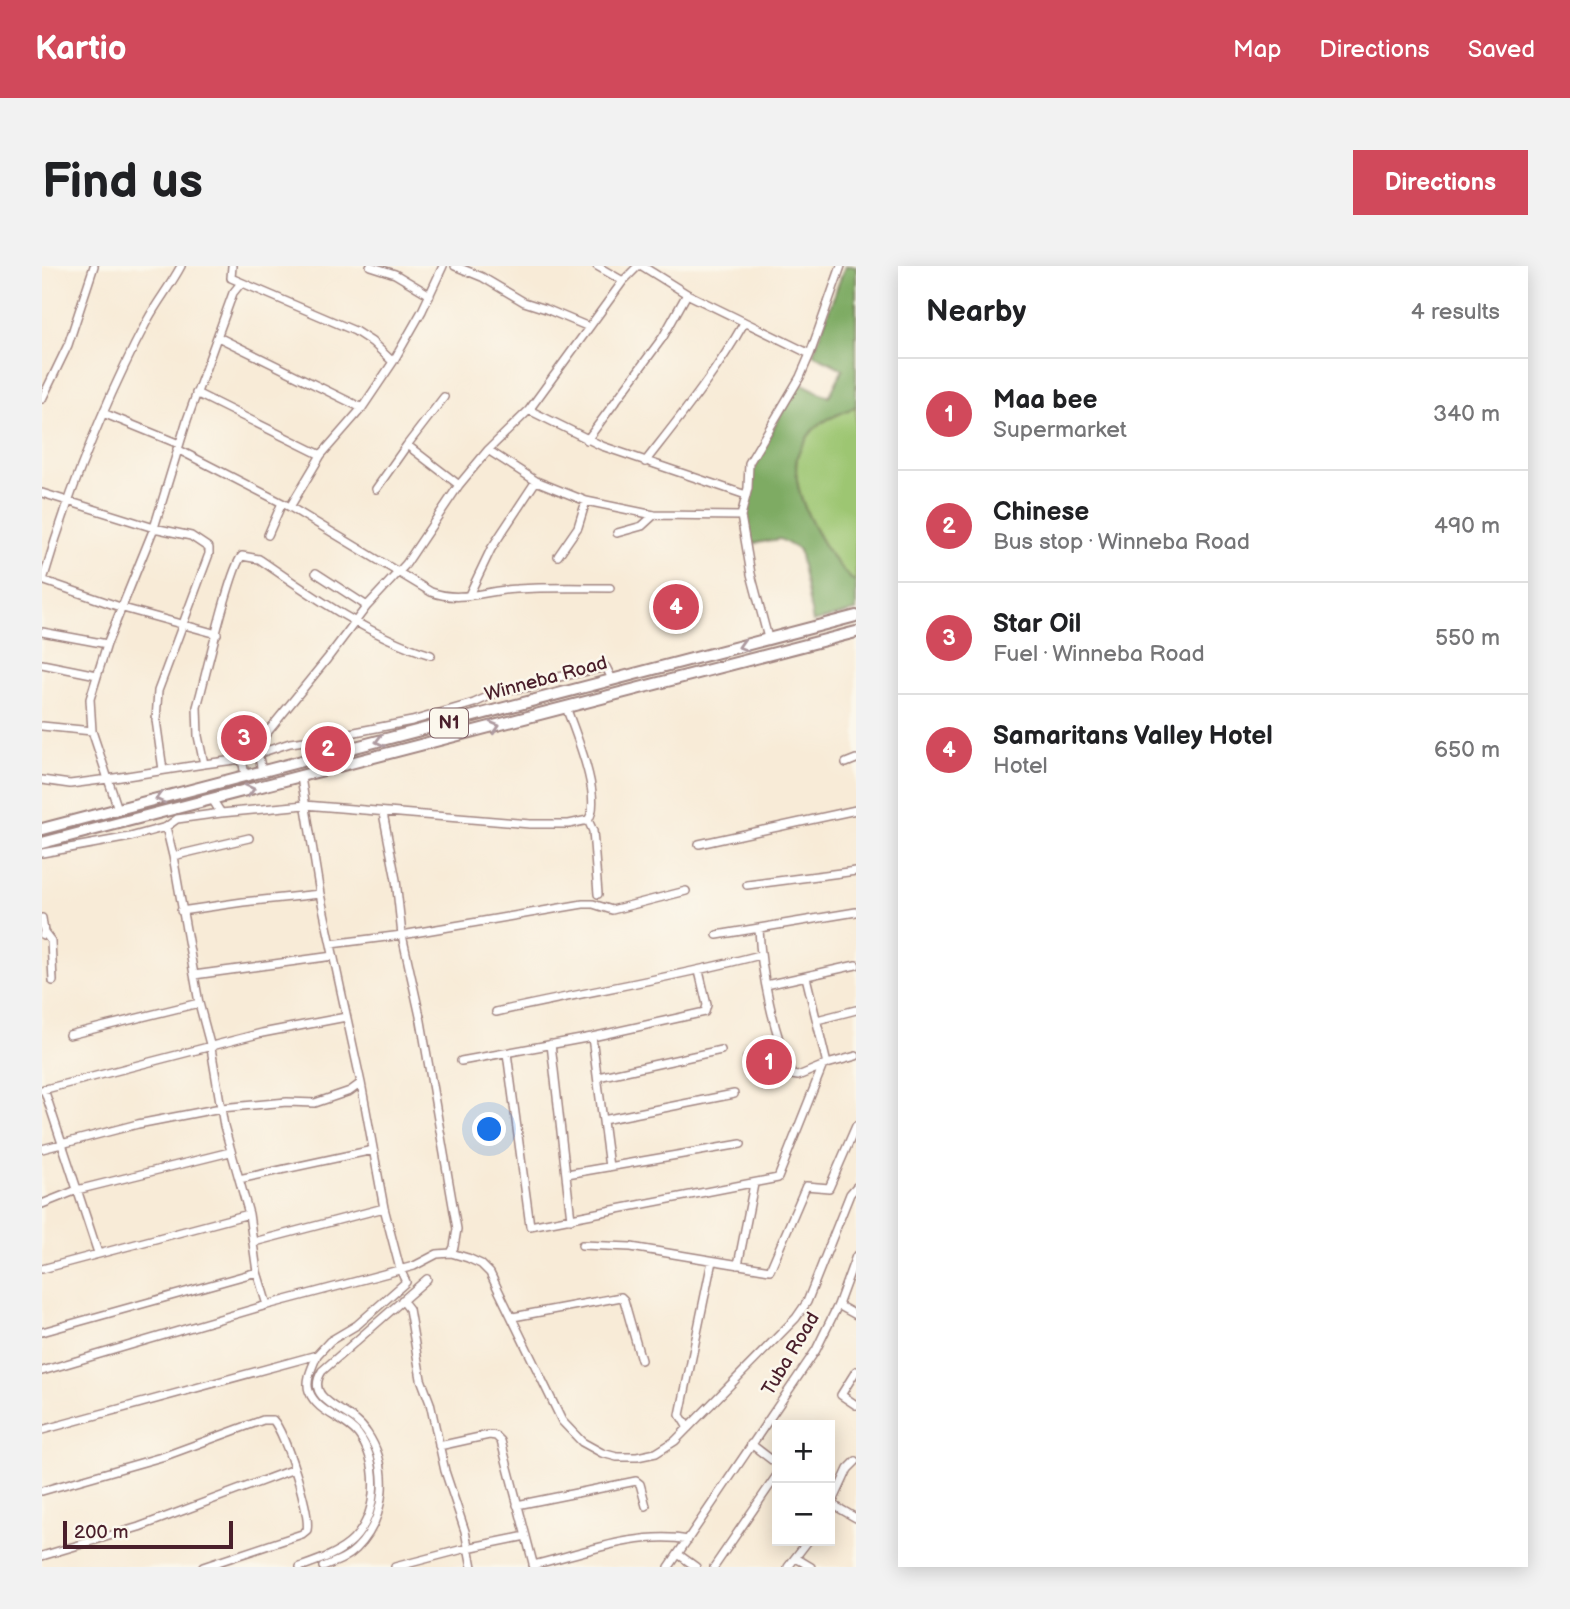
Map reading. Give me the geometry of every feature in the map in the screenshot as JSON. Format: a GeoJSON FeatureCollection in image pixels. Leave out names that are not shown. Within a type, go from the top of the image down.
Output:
{"type":"FeatureCollection","features":[{"type":"Feature","properties":{"kind":"highway","name":"Winneba Road"},"geometry":{"type":"LineString","coordinates":[[42,829],[262,771],[414,726],[516,705],[856,616]]}},
{"type":"Feature","properties":{"kind":"highway"},"geometry":{"type":"LineString","coordinates":[[813,627],[818,642]]}},
{"type":"Feature","properties":{"kind":"highway","name":"Winneba Road"},"geometry":{"type":"LineString","coordinates":[[42,844],[856,632]]}},
{"type":"Feature","properties":{"kind":"highway"},"geometry":{"type":"LineString","coordinates":[[56,826],[59,832],[58,840]]}},
{"type":"Feature","properties":{"kind":"street"},"geometry":{"type":"LineString","coordinates":[[42,399],[68,345],[94,266]]}},
{"type":"Feature","properties":{"kind":"street"},"geometry":{"type":"LineString","coordinates":[[181,266],[147,320],[103,413],[43,580],[123,608],[217,634]]}},
{"type":"Feature","properties":{"kind":"street"},"geometry":{"type":"LineString","coordinates":[[232,266],[231,278],[355,331],[372,342],[393,362]]}},
{"type":"Feature","properties":{"kind":"street"},"geometry":{"type":"LineString","coordinates":[[370,266],[395,274],[430,295]]}},
{"type":"Feature","properties":{"kind":"street"},"geometry":{"type":"LineString","coordinates":[[290,507],[321,455],[362,408],[393,362],[443,266]]}},
{"type":"Feature","properties":{"kind":"street"},"geometry":{"type":"LineString","coordinates":[[455,266],[482,277],[524,302],[589,327]]}},
{"type":"Feature","properties":{"kind":"street"},"geometry":{"type":"LineString","coordinates":[[597,266],[623,281]]}},
{"type":"Feature","properties":{"kind":"street"},"geometry":{"type":"LineString","coordinates":[[262,771],[258,753],[266,734],[367,606],[399,572],[459,485],[488,450],[529,410],[623,281],[640,266],[687,295],[810,354]]}},
{"type":"Feature","properties":{"kind":"street"},"geometry":{"type":"LineString","coordinates":[[768,638],[751,574],[741,516],[749,463],[800,377],[841,266]]}},
{"type":"Feature","properties":{"kind":"street"},"geometry":{"type":"LineString","coordinates":[[118,809],[92,731],[90,699],[107,644],[153,528],[196,393],[233,293],[241,283]]}},
{"type":"Feature","properties":{"kind":"street"},"geometry":{"type":"LineString","coordinates":[[587,440],[663,337],[687,295]]}},
{"type":"Feature","properties":{"kind":"street"},"geometry":{"type":"LineString","coordinates":[[645,463],[689,406],[730,348],[744,323]]}},
{"type":"Feature","properties":{"kind":"street"},"geometry":{"type":"LineString","coordinates":[[218,337],[362,408]]}},
{"type":"Feature","properties":{"kind":"street"},"geometry":{"type":"LineString","coordinates":[[196,393],[321,455]]}},
{"type":"Feature","properties":{"kind":"street"},"geometry":{"type":"LineString","coordinates":[[376,489],[444,397]]}},
{"type":"Feature","properties":{"kind":"street"},"geometry":{"type":"LineString","coordinates":[[529,410],[587,440],[645,463],[746,495]]}},
{"type":"Feature","properties":{"kind":"street"},"geometry":{"type":"LineString","coordinates":[[103,413],[178,447],[290,507],[443,597],[456,598],[514,589],[610,588]]}},
{"type":"Feature","properties":{"kind":"street"},"geometry":{"type":"LineString","coordinates":[[407,445],[459,485]]}},
{"type":"Feature","properties":{"kind":"street"},"geometry":{"type":"LineString","coordinates":[[488,450],[536,481],[586,501],[654,515],[741,516]]}},
{"type":"Feature","properties":{"kind":"street"},"geometry":{"type":"LineString","coordinates":[[469,595],[491,549],[536,481]]}},
{"type":"Feature","properties":{"kind":"street"},"geometry":{"type":"LineString","coordinates":[[42,493],[153,528],[191,536],[209,548],[158,691],[156,720],[163,770]]}},
{"type":"Feature","properties":{"kind":"street"},"geometry":{"type":"LineString","coordinates":[[558,556],[578,527],[586,501]]}},
{"type":"Feature","properties":{"kind":"street"},"geometry":{"type":"LineString","coordinates":[[268,535],[282,503]]}},
{"type":"Feature","properties":{"kind":"street"},"geometry":{"type":"LineString","coordinates":[[617,533],[647,523],[654,515]]}},
{"type":"Feature","properties":{"kind":"street"},"geometry":{"type":"LineString","coordinates":[[204,764],[198,736],[197,707],[237,562],[242,556],[259,559],[356,621],[402,645],[431,655]]}},
{"type":"Feature","properties":{"kind":"street"},"geometry":{"type":"LineString","coordinates":[[316,573],[367,606]]}},
{"type":"Feature","properties":{"kind":"street"},"geometry":{"type":"LineString","coordinates":[[42,632],[107,644]]}},
{"type":"Feature","properties":{"kind":"street"},"geometry":{"type":"LineString","coordinates":[[42,664],[97,675]]}},
{"type":"Feature","properties":{"kind":"street"},"geometry":{"type":"LineString","coordinates":[[42,780],[70,783],[242,759],[290,743],[414,726],[512,689],[532,687],[554,678],[606,667],[612,680]]}},
{"type":"Feature","properties":{"kind":"street"},"geometry":{"type":"LineString","coordinates":[[512,689],[516,705]]}},
{"type":"Feature","properties":{"kind":"street"},"geometry":{"type":"LineString","coordinates":[[566,708],[588,773],[594,808],[588,820]]}},
{"type":"Feature","properties":{"kind":"street"},"geometry":{"type":"LineString","coordinates":[[42,726],[92,731]]}},
{"type":"Feature","properties":{"kind":"street"},"geometry":{"type":"LineString","coordinates":[[242,759],[245,775]]}},
{"type":"Feature","properties":{"kind":"street"},"geometry":{"type":"LineString","coordinates":[[846,763],[856,759]]}},
{"type":"Feature","properties":{"kind":"street"},"geometry":{"type":"LineString","coordinates":[[300,1567],[341,1549],[354,1539],[366,1518],[374,1489],[370,1460],[364,1443],[355,1431],[314,1401],[308,1388],[317,1355],[330,1341],[357,1325],[404,1285],[405,1277],[400,1269],[384,1208],[361,1083],[320,894],[301,777]]}},
{"type":"Feature","properties":{"kind":"street"},"geometry":{"type":"LineString","coordinates":[[212,799],[221,813]]}},
{"type":"Feature","properties":{"kind":"street"},"geometry":{"type":"LineString","coordinates":[[42,853],[97,844],[166,827],[177,819],[305,805],[530,824],[569,824],[588,820]]}},
{"type":"Feature","properties":{"kind":"street"},"geometry":{"type":"LineString","coordinates":[[699,844],[856,810]]}},
{"type":"Feature","properties":{"kind":"street"},"geometry":{"type":"LineString","coordinates":[[383,813],[396,880],[402,935],[421,1021],[457,1229],[451,1253]]}},
{"type":"Feature","properties":{"kind":"street"},"geometry":{"type":"LineString","coordinates":[[588,820],[593,831],[598,894]]}},
{"type":"Feature","properties":{"kind":"street"},"geometry":{"type":"LineString","coordinates":[[166,827],[230,1152],[249,1213],[257,1272],[267,1305]]}},
{"type":"Feature","properties":{"kind":"street"},"geometry":{"type":"LineString","coordinates":[[173,856],[249,838]]}},
{"type":"Feature","properties":{"kind":"street"},"geometry":{"type":"LineString","coordinates":[[747,885],[856,871]]}},
{"type":"Feature","properties":{"kind":"street"},"geometry":{"type":"LineString","coordinates":[[331,944],[402,935],[583,904],[612,910],[686,891]]}},
{"type":"Feature","properties":{"kind":"street"},"geometry":{"type":"LineString","coordinates":[[181,911],[243,901],[320,894]]}},
{"type":"Feature","properties":{"kind":"street"},"geometry":{"type":"LineString","coordinates":[[717,935],[856,912]]}},
{"type":"Feature","properties":{"kind":"street"},"geometry":{"type":"LineString","coordinates":[[42,918],[43,934],[51,941],[53,981]]}},
{"type":"Feature","properties":{"kind":"street"},"geometry":{"type":"LineString","coordinates":[[759,929],[760,955],[766,985],[782,1048],[792,1075],[798,1076],[856,1056]]}},
{"type":"Feature","properties":{"kind":"street"},"geometry":{"type":"LineString","coordinates":[[496,1012],[699,971],[760,955]]}},
{"type":"Feature","properties":{"kind":"street"},"geometry":{"type":"LineString","coordinates":[[194,975],[333,956]]}},
{"type":"Feature","properties":{"kind":"street"},"geometry":{"type":"LineString","coordinates":[[766,985],[856,965]]}},
{"type":"Feature","properties":{"kind":"street"},"geometry":{"type":"LineString","coordinates":[[461,1061],[592,1037],[705,1012],[707,1005],[699,971]]}},
{"type":"Feature","properties":{"kind":"street"},"geometry":{"type":"LineString","coordinates":[[507,1053],[530,1226],[778,1178],[825,1065],[806,977]]}},
{"type":"Feature","properties":{"kind":"street"},"geometry":{"type":"LineString","coordinates":[[69,1035],[199,1003]]}},
{"type":"Feature","properties":{"kind":"street"},"geometry":{"type":"LineString","coordinates":[[817,1020],[856,1010]]}},
{"type":"Feature","properties":{"kind":"street"},"geometry":{"type":"LineString","coordinates":[[98,1253],[43,1089],[262,1033],[346,1017]]}},
{"type":"Feature","properties":{"kind":"street"},"geometry":{"type":"LineString","coordinates":[[592,1037],[609,1167]]}},
{"type":"Feature","properties":{"kind":"street"},"geometry":{"type":"LineString","coordinates":[[551,1044],[571,1219]]}},
{"type":"Feature","properties":{"kind":"street"},"geometry":{"type":"LineString","coordinates":[[747,1058],[782,1048]]}},
{"type":"Feature","properties":{"kind":"street"},"geometry":{"type":"LineString","coordinates":[[598,1077],[721,1049]]}},
{"type":"Feature","properties":{"kind":"street"},"geometry":{"type":"LineString","coordinates":[[42,1149],[138,1124],[221,1108],[287,1102],[315,1103],[350,1091],[361,1083]]}},
{"type":"Feature","properties":{"kind":"street"},"geometry":{"type":"LineString","coordinates":[[603,1120],[734,1094]]}},
{"type":"Feature","properties":{"kind":"street"},"geometry":{"type":"LineString","coordinates":[[582,1245],[631,1247],[770,1270],[806,1186],[829,1188],[856,1126]]}},
{"type":"Feature","properties":{"kind":"street"},"geometry":{"type":"LineString","coordinates":[[567,1174],[741,1144]]}},
{"type":"Feature","properties":{"kind":"street"},"geometry":{"type":"LineString","coordinates":[[239,1178],[373,1150]]}},
{"type":"Feature","properties":{"kind":"street"},"geometry":{"type":"LineString","coordinates":[[42,1204],[77,1190],[230,1152]]}},
{"type":"Feature","properties":{"kind":"street"},"geometry":{"type":"LineString","coordinates":[[738,1265],[754,1184]]}},
{"type":"Feature","properties":{"kind":"street"},"geometry":{"type":"LineString","coordinates":[[42,1371],[267,1305],[414,1266],[437,1254],[451,1253],[481,1264],[490,1273],[562,1421],[582,1442],[601,1453],[617,1457],[656,1453],[676,1441],[796,1318],[807,1302],[850,1194],[856,1187]]}},
{"type":"Feature","properties":{"kind":"street"},"geometry":{"type":"LineString","coordinates":[[254,1242],[384,1208]]}},
{"type":"Feature","properties":{"kind":"street"},"geometry":{"type":"LineString","coordinates":[[42,1269],[249,1213]]}},
{"type":"Feature","properties":{"kind":"street","name":"Tuba Road"},"geometry":{"type":"LineString","coordinates":[[669,1567],[816,1350],[838,1305],[856,1256]]}},
{"type":"Feature","properties":{"kind":"street"},"geometry":{"type":"LineString","coordinates":[[688,1429],[680,1415],[712,1261]]}},
{"type":"Feature","properties":{"kind":"street"},"geometry":{"type":"LineString","coordinates":[[42,1332],[257,1272]]}},
{"type":"Feature","properties":{"kind":"street"},"geometry":{"type":"LineString","coordinates":[[323,1567],[344,1558],[368,1533],[378,1514],[382,1485],[379,1459],[368,1433],[357,1420],[321,1395],[317,1384],[318,1377],[427,1279]]}},
{"type":"Feature","properties":{"kind":"street"},"geometry":{"type":"LineString","coordinates":[[513,1317],[621,1297],[641,1360]]}},
{"type":"Feature","properties":{"kind":"street"},"geometry":{"type":"LineString","coordinates":[[402,1300],[409,1309],[413,1341],[472,1567]]}},
{"type":"Feature","properties":{"kind":"street"},"geometry":{"type":"LineString","coordinates":[[838,1305],[856,1315]]}},
{"type":"Feature","properties":{"kind":"street"},"geometry":{"type":"LineString","coordinates":[[42,1430],[317,1355]]}},
{"type":"Feature","properties":{"kind":"street"},"geometry":{"type":"LineString","coordinates":[[856,1371],[841,1395],[856,1405]]}},
{"type":"Feature","properties":{"kind":"street"},"geometry":{"type":"LineString","coordinates":[[42,1491],[165,1456],[263,1420],[273,1420],[280,1427],[294,1469],[307,1514],[307,1530],[203,1567]]}},
{"type":"Feature","properties":{"kind":"street"},"geometry":{"type":"LineString","coordinates":[[439,1446],[489,1435],[496,1436],[501,1441],[533,1566],[622,1543],[675,1538],[688,1540]]}},
{"type":"Feature","properties":{"kind":"street"},"geometry":{"type":"LineString","coordinates":[[751,1444],[772,1460]]}},
{"type":"Feature","properties":{"kind":"street"},"geometry":{"type":"LineString","coordinates":[[835,1497],[848,1469],[856,1461]]}},
{"type":"Feature","properties":{"kind":"street"},"geometry":{"type":"LineString","coordinates":[[42,1556],[139,1527],[294,1469]]}},
{"type":"Feature","properties":{"kind":"street"},"geometry":{"type":"LineString","coordinates":[[517,1504],[636,1481],[640,1484],[646,1506]]}},
{"type":"Feature","properties":{"kind":"street"},"geometry":{"type":"LineString","coordinates":[[714,1567],[772,1482]]}},
{"type":"Feature","properties":{"kind":"street"},"geometry":{"type":"LineString","coordinates":[[835,1507],[856,1518]]}},
{"type":"Feature","properties":{"kind":"street"},"geometry":{"type":"LineString","coordinates":[[395,1567],[526,1536]]}},
{"type":"Feature","properties":{"kind":"street"},"geometry":{"type":"LineString","coordinates":[[788,1567],[804,1546]]}},
{"type":"Feature","properties":{"kind":"street"},"geometry":{"type":"LineString","coordinates":[[678,1554],[696,1567]]}},
{"type":"Feature","properties":{"kind":"street"},"geometry":{"type":"LineString","coordinates":[[796,1558],[811,1567]]}},
{"type":"Feature","properties":{"kind":"green space"},"geometry":{"type":"Polygon","coordinates":[[[845,266],[856,266],[856,406],[828,419],[813,430],[798,455],[796,473],[799,490],[813,526],[834,559],[856,583],[856,611],[813,622],[799,550],[780,539],[751,544],[747,517],[753,465],[799,382],[829,397],[843,369],[813,354],[845,266]]]}},
{"type":"Feature","properties":{"kind":"green space"},"geometry":{"type":"Polygon","coordinates":[[[856,406],[856,583],[834,560],[813,526],[799,490],[796,473],[798,455],[803,443],[817,426],[856,406]]]}},
{"type":"Feature","properties":{"kind":"place","name":"Samaritans Valley Hotel"},"geometry":{"type":"Point","coordinates":[676,607]}},
{"type":"Feature","properties":{"kind":"place","name":"Star Oil"},"geometry":{"type":"Point","coordinates":[244,738]}},
{"type":"Feature","properties":{"kind":"place","name":"Chinese"},"geometry":{"type":"Point","coordinates":[328,749]}},
{"type":"Feature","properties":{"kind":"place","name":"Maa bee"},"geometry":{"type":"Point","coordinates":[769,1062]}}]}
